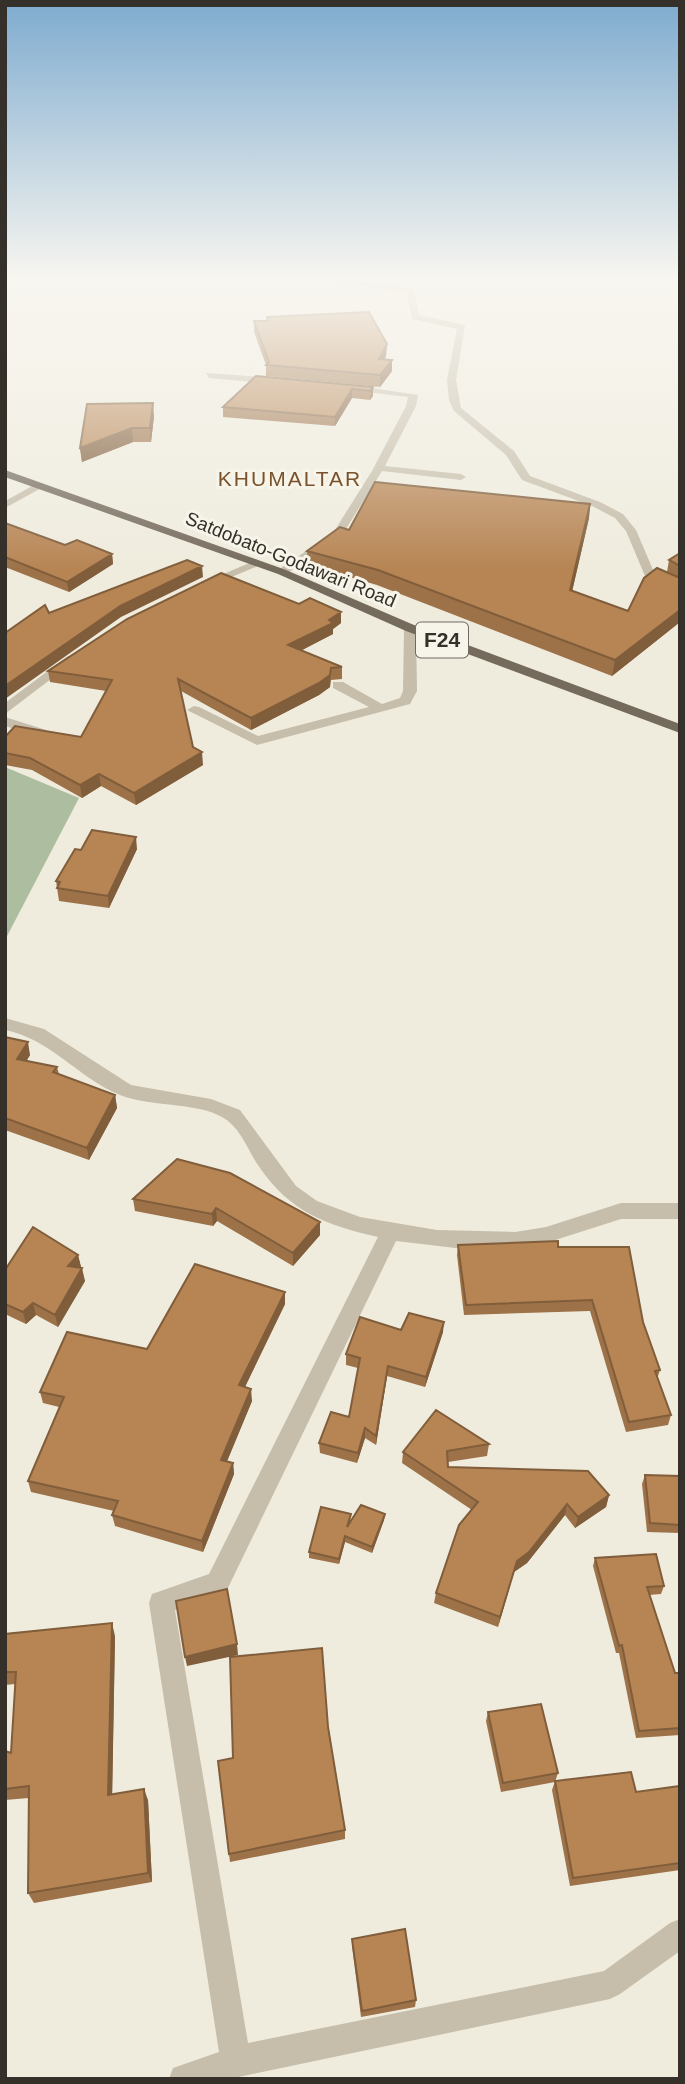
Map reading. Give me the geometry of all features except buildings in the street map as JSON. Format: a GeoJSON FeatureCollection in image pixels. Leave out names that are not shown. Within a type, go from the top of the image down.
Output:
{"type":"FeatureCollection","features":[{"type":"Feature","properties":{"kind":"main road","name":"Satdobato-Godawari Road"},"geometry":{"type":"LineString","coordinates":[[5,473],[282,572],[410,628],[680,729]]}},
{"type":"Feature","properties":{"kind":"street"},"geometry":{"type":"LineString","coordinates":[[453,374],[452,400],[457,409],[510,453],[526,478],[596,504],[619,516],[631,530],[649,574],[680,587]]}},
{"type":"Feature","properties":{"kind":"street"},"geometry":{"type":"LineString","coordinates":[[209,375],[284,385]]}},
{"type":"Feature","properties":{"kind":"street"},"geometry":{"type":"LineString","coordinates":[[282,572],[337,535],[379,468],[411,406],[413,395],[338,387]]}},
{"type":"Feature","properties":{"kind":"street"},"geometry":{"type":"LineString","coordinates":[[379,468],[461,477]]}},
{"type":"Feature","properties":{"kind":"street"},"geometry":{"type":"LineString","coordinates":[[5,505],[40,486]]}},
{"type":"Feature","properties":{"kind":"street"},"geometry":{"type":"LineString","coordinates":[[190,591],[254,564]]}},
{"type":"Feature","properties":{"kind":"street"},"geometry":{"type":"LineString","coordinates":[[194,710],[257,741],[405,701],[410,691],[410,628]]}},
{"type":"Feature","properties":{"kind":"street"},"geometry":{"type":"LineString","coordinates":[[5,710],[45,676],[77,654]]}},
{"type":"Feature","properties":{"kind":"street"},"geometry":{"type":"LineString","coordinates":[[338,685],[382,709]]}},
{"type":"Feature","properties":{"kind":"street"},"geometry":{"type":"LineString","coordinates":[[5,721],[57,737]]}},
{"type":"Feature","properties":{"kind":"street"},"geometry":{"type":"LineString","coordinates":[[5,1024],[14,1025],[63,1047],[100,1077],[128,1091],[234,1115],[281,1185],[306,1205],[342,1220],[446,1239],[533,1238],[620,1212],[651,1209],[680,1211]]}},
{"type":"Feature","properties":{"kind":"street"},"geometry":{"type":"LineString","coordinates":[[236,2061],[161,1603],[218,1583],[391,1231]]}},
{"type":"Feature","properties":{"kind":"street"},"geometry":{"type":"LineString","coordinates":[[184,2079],[236,2061],[610,1984],[680,1933]]}},
{"type":"Feature","properties":{"kind":"green space"},"geometry":{"type":"Polygon","coordinates":[[[5,767],[79,798],[5,940],[5,767]]]}},
{"type":"Feature","properties":{"kind":"district","name":"KHUMALTAR"},"geometry":{"type":"Point","coordinates":[290,479]}}]}
